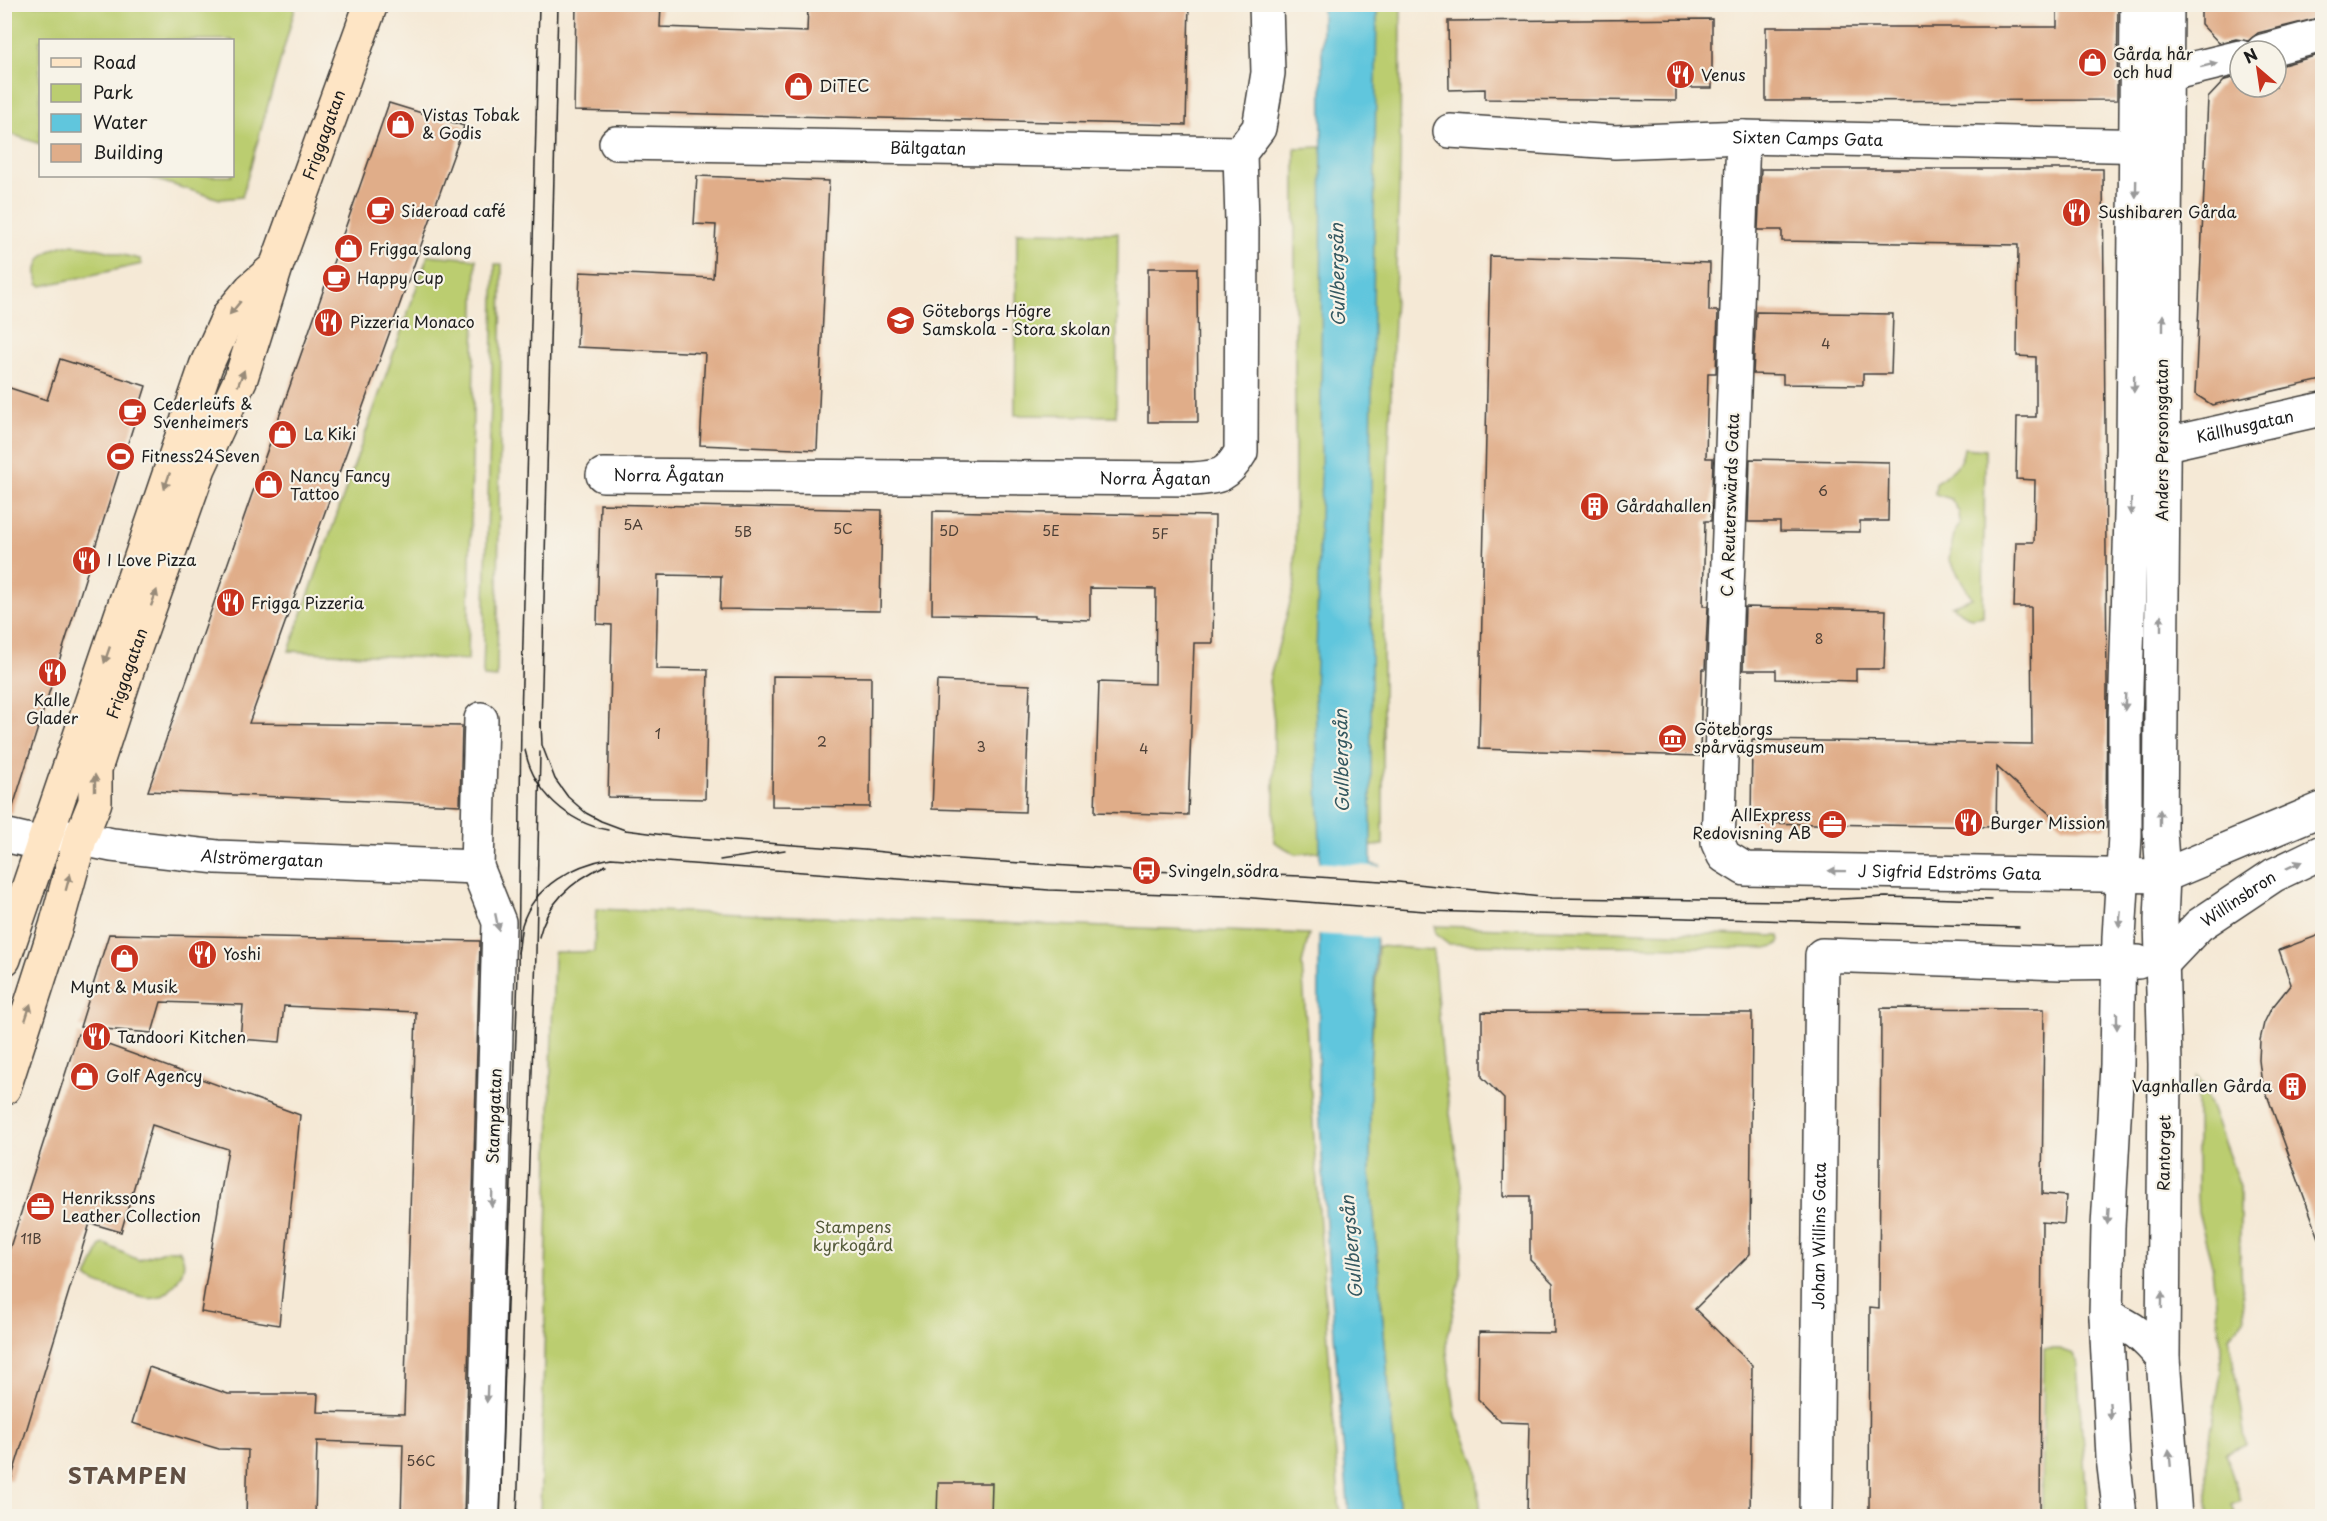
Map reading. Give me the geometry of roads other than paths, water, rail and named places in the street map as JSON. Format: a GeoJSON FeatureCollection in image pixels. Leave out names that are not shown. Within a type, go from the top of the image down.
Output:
{"type":"FeatureCollection","features":[{"type":"Feature","properties":{"kind":"main road","name":"Friggagatan"},"geometry":{"type":"LineString","coordinates":[[4,1088],[56,926],[80,839],[95,802],[95,769],[127,670],[199,468],[242,378],[276,267],[371,4]]}},
{"type":"Feature","properties":{"kind":"main road","name":"Friggagatan"},"geometry":{"type":"LineString","coordinates":[[4,959],[206,366],[228,315],[251,289],[276,267]]}},
{"type":"Feature","properties":{"kind":"street"},"geometry":{"type":"LineString","coordinates":[[1240,153],[1259,128],[1268,73],[1266,4]]}},
{"type":"Feature","properties":{"kind":"street","name":"Anders Personsgatan"},"geometry":{"type":"LineString","coordinates":[[2137,4],[2151,76]]}},
{"type":"Feature","properties":{"kind":"street","name":"Anders Personsgatan"},"geometry":{"type":"LineString","coordinates":[[2163,876],[2148,446],[2151,76],[2167,4]]}},
{"type":"Feature","properties":{"kind":"street"},"geometry":{"type":"LineString","coordinates":[[2288,44],[2322,35]]}},
{"type":"Feature","properties":{"kind":"street"},"geometry":{"type":"LineString","coordinates":[[2151,76],[2228,60]]}},
{"type":"Feature","properties":{"kind":"street","name":"Sixten Camps Gata"},"geometry":{"type":"LineString","coordinates":[[1450,131],[1615,142],[1743,137],[2150,146]]}},
{"type":"Feature","properties":{"kind":"street","name":"C A Reuterswärds Gata"},"geometry":{"type":"LineString","coordinates":[[1737,865],[1724,856],[1719,843],[1743,137]]}},
{"type":"Feature","properties":{"kind":"street","name":"Bältgatan"},"geometry":{"type":"LineString","coordinates":[[616,143],[1240,153]]}},
{"type":"Feature","properties":{"kind":"street","name":"Norra Ågatan"},"geometry":{"type":"LineString","coordinates":[[603,475],[1193,479],[1211,478],[1225,473],[1241,452],[1240,153]]}},
{"type":"Feature","properties":{"kind":"street","name":"Källhusgatan"},"geometry":{"type":"LineString","coordinates":[[2148,446],[2322,409]]}},
{"type":"Feature","properties":{"kind":"street","name":"Anders Personsgatan"},"geometry":{"type":"LineString","coordinates":[[2123,876],[2126,836],[2125,720],[2148,446]]}},
{"type":"Feature","properties":{"kind":"street","name":"Stampgatan"},"geometry":{"type":"LineString","coordinates":[[481,719],[477,867],[499,922],[483,1516]]}},
{"type":"Feature","properties":{"kind":"street"},"geometry":{"type":"LineString","coordinates":[[2163,876],[2322,809]]}},
{"type":"Feature","properties":{"kind":"street","name":"Alströmergatan"},"geometry":{"type":"LineString","coordinates":[[4,835],[80,839],[141,849],[217,857],[477,867]]}},
{"type":"Feature","properties":{"kind":"street","name":"Willinsbron"},"geometry":{"type":"LineString","coordinates":[[2164,962],[2199,925],[2274,875],[2322,852]]}},
{"type":"Feature","properties":{"kind":"street","name":"J Sigfrid Edströms Gata"},"geometry":{"type":"LineString","coordinates":[[1737,865],[1745,869],[2163,876]]}},
{"type":"Feature","properties":{"kind":"street"},"geometry":{"type":"LineString","coordinates":[[2120,1516],[2113,1458],[2106,1316],[2123,876]]}},
{"type":"Feature","properties":{"kind":"street","name":"Rantorget"},"geometry":{"type":"LineString","coordinates":[[2163,876],[2161,920],[2164,962],[2163,1359],[2175,1516]]}},
{"type":"Feature","properties":{"kind":"street","name":"Johan Willins Gata"},"geometry":{"type":"LineString","coordinates":[[1816,1516],[1822,955],[2118,963]]}},
{"type":"Feature","properties":{"kind":"street"},"geometry":{"type":"LineString","coordinates":[[2118,963],[2164,962]]}},
{"type":"Feature","properties":{"kind":"street"},"geometry":{"type":"LineString","coordinates":[[2106,1316],[2129,1326],[2163,1359]]}},
{"type":"Feature","properties":{"kind":"water","name":"Gullbergsån"},"geometry":{"type":"Polygon","coordinates":[[[1322,5],[1377,5],[1371,465],[1371,864],[1380,866],[1370,1066],[1370,1172],[1400,1516],[1349,1516],[1328,1260],[1318,1087],[1320,846],[1315,695],[1321,476],[1322,5]]]}},
{"type":"Feature","properties":{"kind":"tram line"},"geometry":{"type":"LineString","coordinates":[[500,1516],[518,972],[521,720],[539,4]]}},
{"type":"Feature","properties":{"kind":"tram line"},"geometry":{"type":"LineString","coordinates":[[541,728],[558,4]]}},
{"type":"Feature","properties":{"kind":"tram line"},"geometry":{"type":"LineString","coordinates":[[541,722],[542,745],[555,779],[568,797],[586,813],[625,830],[680,837],[942,858],[1147,871],[1398,882],[1551,898],[1794,901],[1886,897],[1991,900]]}},
{"type":"Feature","properties":{"kind":"tram line"},"geometry":{"type":"LineString","coordinates":[[525,750],[536,779],[554,803],[579,820],[608,830]]}},
{"type":"Feature","properties":{"kind":"tram line"},"geometry":{"type":"LineString","coordinates":[[517,1516],[536,953],[540,752]]}},
{"type":"Feature","properties":{"kind":"tram line"},"geometry":{"type":"LineString","coordinates":[[720,860],[785,850]]}},
{"type":"Feature","properties":{"kind":"tram line"},"geometry":{"type":"LineString","coordinates":[[518,953],[522,925],[528,911],[546,888],[570,872],[611,858],[1049,890],[1226,896],[1425,911],[2019,927]]}},
{"type":"Feature","properties":{"kind":"tram line"},"geometry":{"type":"LineString","coordinates":[[539,937],[548,913],[564,893],[584,877],[606,865]]}},
{"type":"Feature","properties":{"kind":"place","name":"Gårda hår och hud"},"geometry":{"type":"Point","coordinates":[2092,63]}},
{"type":"Feature","properties":{"kind":"place","name":"Venus"},"geometry":{"type":"Point","coordinates":[1680,75]}},
{"type":"Feature","properties":{"kind":"place","name":"DiTEC"},"geometry":{"type":"Point","coordinates":[798,86]}},
{"type":"Feature","properties":{"kind":"place","name":"Vistas Tobak & Godis"},"geometry":{"type":"Point","coordinates":[401,124]}},
{"type":"Feature","properties":{"kind":"place","name":"Sideroad café"},"geometry":{"type":"Point","coordinates":[380,211]}},
{"type":"Feature","properties":{"kind":"place","name":"Sushibaren Gårda"},"geometry":{"type":"Point","coordinates":[2077,212]}},
{"type":"Feature","properties":{"kind":"place","name":"Frigga salong"},"geometry":{"type":"Point","coordinates":[348,249]}},
{"type":"Feature","properties":{"kind":"place","name":"Happy Cup"},"geometry":{"type":"Point","coordinates":[336,278]}},
{"type":"Feature","properties":{"kind":"place","name":"Göteborgs Högre Samskola - Stora skolan"},"geometry":{"type":"Point","coordinates":[901,320]}},
{"type":"Feature","properties":{"kind":"place","name":"Pizzeria Monaco"},"geometry":{"type":"Point","coordinates":[329,322]}},
{"type":"Feature","properties":{"kind":"place","name":"Cederleüfs & Svenheimers"},"geometry":{"type":"Point","coordinates":[132,413]}},
{"type":"Feature","properties":{"kind":"place","name":"La Kiki"},"geometry":{"type":"Point","coordinates":[283,434]}},
{"type":"Feature","properties":{"kind":"place","name":"Fitness24Seven"},"geometry":{"type":"Point","coordinates":[120,456]}},
{"type":"Feature","properties":{"kind":"place","name":"Nancy Fancy Tattoo"},"geometry":{"type":"Point","coordinates":[269,485]}},
{"type":"Feature","properties":{"kind":"place","name":"Gårdahallen"},"geometry":{"type":"Point","coordinates":[1595,506]}},
{"type":"Feature","properties":{"kind":"place","name":"I Love Pizza"},"geometry":{"type":"Point","coordinates":[86,560]}},
{"type":"Feature","properties":{"kind":"place","name":"Frigga Pizzeria"},"geometry":{"type":"Point","coordinates":[230,603]}},
{"type":"Feature","properties":{"kind":"place","name":"Kalle Glader"},"geometry":{"type":"Point","coordinates":[52,672]}},
{"type":"Feature","properties":{"kind":"place","name":"Göteborgs spårvägsmuseum"},"geometry":{"type":"Point","coordinates":[1673,738]}},
{"type":"Feature","properties":{"kind":"place","name":"Burger Mission"},"geometry":{"type":"Point","coordinates":[1969,823]}},
{"type":"Feature","properties":{"kind":"place","name":"AllExpress Redovisning AB"},"geometry":{"type":"Point","coordinates":[1832,824]}},
{"type":"Feature","properties":{"kind":"place","name":"Svingeln södra"},"geometry":{"type":"Point","coordinates":[1147,871]}},
{"type":"Feature","properties":{"kind":"place","name":"Yoshi"},"geometry":{"type":"Point","coordinates":[202,954]}},
{"type":"Feature","properties":{"kind":"place","name":"Mynt & Musik"},"geometry":{"type":"Point","coordinates":[124,959]}},
{"type":"Feature","properties":{"kind":"place","name":"Tandoori Kitchen"},"geometry":{"type":"Point","coordinates":[96,1037]}},
{"type":"Feature","properties":{"kind":"place","name":"Golf Agency"},"geometry":{"type":"Point","coordinates":[85,1076]}},
{"type":"Feature","properties":{"kind":"place","name":"Vagnhallen Gårda"},"geometry":{"type":"Point","coordinates":[2293,1086]}},
{"type":"Feature","properties":{"kind":"place","name":"Henrikssons Leather Collection"},"geometry":{"type":"Point","coordinates":[41,1207]}},
{"type":"Feature","properties":{"kind":"district","name":"STAMPEN"},"geometry":{"type":"Point","coordinates":[128,1476]}},
{"type":"Feature","properties":{"kind":"park label","name":"Stampens kyrkogård"},"geometry":{"type":"Point","coordinates":[853,1236]}}]}
